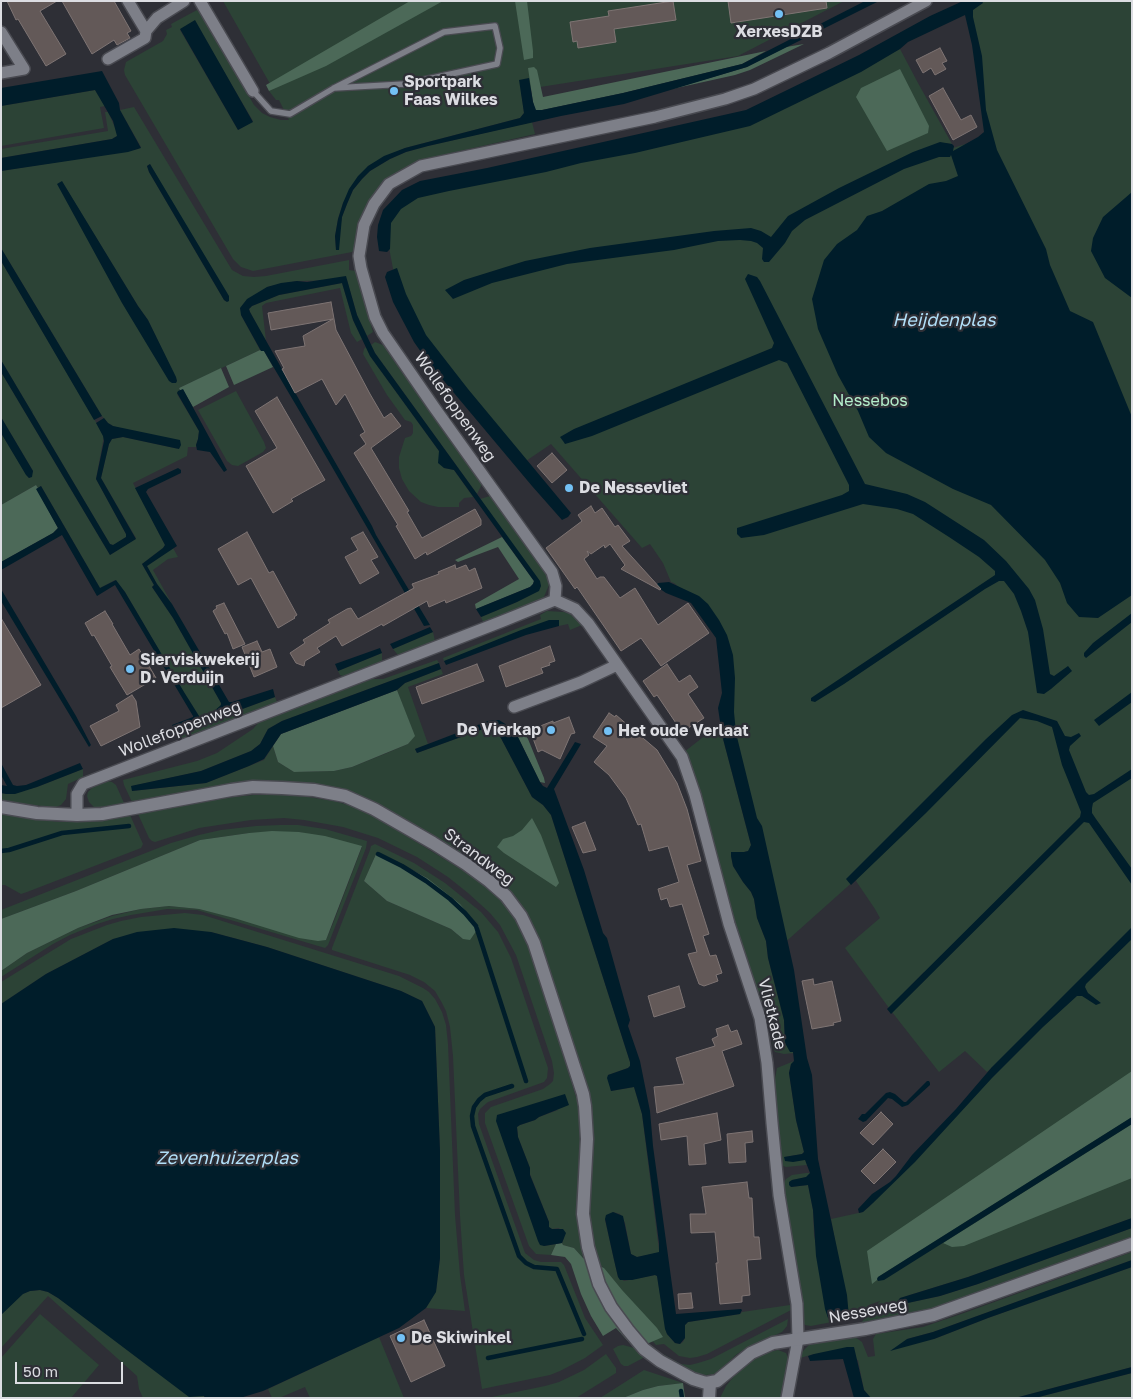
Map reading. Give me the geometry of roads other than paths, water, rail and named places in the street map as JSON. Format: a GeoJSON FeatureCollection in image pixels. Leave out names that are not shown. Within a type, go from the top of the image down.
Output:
{"type":"FeatureCollection","features":[{"type":"Feature","properties":{"kind":"street"},"geometry":{"type":"LineString","coordinates":[[128,1],[146,32]]}},
{"type":"Feature","properties":{"kind":"street"},"geometry":{"type":"LineString","coordinates":[[108,60],[145,38],[146,32],[157,18],[184,1]]}},
{"type":"Feature","properties":{"kind":"street"},"geometry":{"type":"LineString","coordinates":[[200,1],[253,91]]}},
{"type":"Feature","properties":{"kind":"street","name":"Wollefoppenweg"},"geometry":{"type":"LineString","coordinates":[[77,815],[77,794],[83,784],[555,600],[556,586],[552,572],[447,426],[383,333],[375,317],[361,268],[360,256],[364,225],[374,204],[389,184],[421,166],[655,117],[726,99],[754,89],[820,57],[926,1]]}},
{"type":"Feature","properties":{"kind":"street"},"geometry":{"type":"LineString","coordinates":[[1,32],[24,70],[1,73]]}},
{"type":"Feature","properties":{"kind":"street","name":"Vlietkade"},"geometry":{"type":"LineString","coordinates":[[555,600],[575,609],[588,623],[682,757],[695,795],[728,924],[760,1018],[768,1063],[779,1195],[797,1304],[798,1340],[787,1398]]}},
{"type":"Feature","properties":{"kind":"street"},"geometry":{"type":"LineString","coordinates":[[514,707],[581,682],[617,665]]}},
{"type":"Feature","properties":{"kind":"street","name":"Strandweg"},"geometry":{"type":"LineString","coordinates":[[77,815],[102,814],[232,790],[253,788],[314,790],[345,796],[374,809],[466,864],[506,896],[521,916],[534,943],[582,1094],[586,1113],[587,1139],[584,1228],[599,1284],[611,1307],[644,1349],[660,1361],[693,1379],[710,1383]]}},
{"type":"Feature","properties":{"kind":"street"},"geometry":{"type":"LineString","coordinates":[[1,807],[38,813],[77,815]]}},
{"type":"Feature","properties":{"kind":"street","name":"Nesseweg"},"geometry":{"type":"LineString","coordinates":[[710,1383],[717,1381],[751,1353],[773,1343],[865,1329],[933,1315],[1132,1244]]}},
{"type":"Feature","properties":{"kind":"street"},"geometry":{"type":"LineString","coordinates":[[709,1398],[710,1383]]}},
{"type":"Feature","properties":{"kind":"lane"},"geometry":{"type":"LineString","coordinates":[[253,91],[271,111],[290,114],[334,88],[444,32],[495,26],[500,48],[496,64],[405,84],[334,88]]}},
{"type":"Feature","properties":{"kind":"water"},"geometry":{"type":"Polygon","coordinates":[[[865,1],[879,1],[747,67],[624,104],[428,146],[390,159],[370,171],[353,190],[342,217],[339,250],[336,250],[335,236],[343,203],[349,189],[368,166],[384,156],[405,148],[520,118],[524,113],[519,80],[529,78],[536,110],[623,93],[742,64],[865,1]]]}},
{"type":"Feature","properties":{"kind":"water","name":"Heijdenplas"},"geometry":{"type":"Polygon","coordinates":[[[963,1],[982,1],[983,3],[973,10],[973,17],[982,56],[986,110],[997,150],[1046,249],[1050,265],[1070,311],[1093,322],[1132,417],[1132,595],[1098,618],[1079,617],[1067,603],[1060,583],[1045,560],[991,505],[953,489],[886,453],[869,437],[858,411],[838,375],[818,329],[812,299],[824,260],[837,244],[857,230],[867,216],[882,211],[929,184],[946,181],[958,176],[951,155],[950,157],[939,157],[904,169],[805,220],[792,231],[785,243],[769,262],[764,262],[762,259],[763,248],[757,243],[740,240],[718,241],[674,250],[567,264],[492,283],[453,299],[445,290],[464,280],[525,261],[590,248],[714,231],[751,228],[771,237],[788,216],[839,188],[913,152],[940,142],[952,144],[954,146],[953,151],[984,132],[972,45],[965,15],[908,42],[900,49],[861,72],[750,126],[635,153],[418,198],[401,209],[391,223],[390,249],[387,252],[379,251],[378,225],[383,210],[402,190],[420,181],[487,168],[746,110],[859,55],[930,16],[963,1]]]}},
{"type":"Feature","properties":{"kind":"water"},"geometry":{"type":"Polygon","coordinates":[[[195,20],[253,122],[238,130],[180,29],[195,20]]]}},
{"type":"Feature","properties":{"kind":"water"},"geometry":{"type":"Polygon","coordinates":[[[102,71],[119,103],[120,110],[141,148],[128,152],[1,171],[1,158],[112,139],[117,136],[113,121],[95,90],[1,106],[1,88],[102,71]]]}},
{"type":"Feature","properties":{"kind":"water"},"geometry":{"type":"Polygon","coordinates":[[[150,164],[229,296],[229,301],[224,300],[149,172],[147,166],[150,164]]]}},
{"type":"Feature","properties":{"kind":"water"},"geometry":{"type":"Polygon","coordinates":[[[62,181],[148,320],[176,377],[176,383],[169,381],[122,303],[57,184],[62,181]]]}},
{"type":"Feature","properties":{"kind":"water"},"geometry":{"type":"Polygon","coordinates":[[[1132,192],[1132,298],[1105,278],[1091,251],[1093,238],[1103,217],[1132,192]]]}},
{"type":"Feature","properties":{"kind":"water"},"geometry":{"type":"Polygon","coordinates":[[[1,248],[102,416],[94,420],[1,261],[1,248]]]}},
{"type":"Feature","properties":{"kind":"water"},"geometry":{"type":"Polygon","coordinates":[[[397,268],[406,294],[426,335],[468,389],[571,513],[568,517],[562,520],[532,486],[428,362],[414,342],[393,302],[385,277],[387,272],[397,268]]]}},
{"type":"Feature","properties":{"kind":"water"},"geometry":{"type":"Polygon","coordinates":[[[748,274],[757,277],[760,281],[865,484],[907,494],[925,502],[984,540],[1006,561],[1029,589],[1035,600],[1043,629],[1050,674],[1054,676],[1068,666],[1072,671],[1051,689],[1044,694],[1037,693],[1028,632],[1021,611],[1014,594],[1004,581],[999,581],[844,684],[815,702],[811,701],[811,698],[995,575],[995,571],[979,557],[913,514],[897,509],[863,504],[764,535],[741,538],[737,534],[737,528],[842,495],[849,491],[849,485],[787,363],[779,360],[592,436],[565,444],[560,437],[574,429],[772,348],[774,343],[745,279],[748,274]]]}},
{"type":"Feature","properties":{"kind":"water"},"geometry":{"type":"Polygon","coordinates":[[[346,276],[357,315],[375,353],[540,581],[539,591],[481,617],[476,609],[530,587],[534,581],[454,470],[444,468],[438,463],[439,451],[370,356],[353,320],[342,283],[279,295],[252,306],[249,309],[250,312],[376,535],[430,625],[424,626],[313,434],[264,351],[261,351],[241,315],[240,308],[247,299],[267,287],[281,283],[307,282],[346,276]]]}},
{"type":"Feature","properties":{"kind":"water"},"geometry":{"type":"Polygon","coordinates":[[[1,360],[110,544],[113,545],[126,537],[126,534],[96,479],[104,441],[96,423],[104,418],[113,426],[180,440],[181,445],[179,449],[123,437],[112,439],[109,444],[101,478],[136,539],[110,555],[1,372],[1,360]]]}},
{"type":"Feature","properties":{"kind":"water"},"geometry":{"type":"Polygon","coordinates":[[[183,389],[227,470],[224,472],[210,452],[197,450],[196,445],[199,431],[177,393],[183,389]]]}},
{"type":"Feature","properties":{"kind":"water"},"geometry":{"type":"Polygon","coordinates":[[[1,417],[33,471],[32,477],[29,478],[26,475],[1,433],[1,417]]]}},
{"type":"Feature","properties":{"kind":"water"},"geometry":{"type":"Polygon","coordinates":[[[178,468],[181,470],[181,473],[148,489],[146,492],[177,546],[147,566],[157,584],[172,604],[229,702],[273,689],[275,697],[218,718],[213,712],[221,703],[173,618],[152,587],[154,585],[142,564],[165,545],[135,488],[178,468]]]}},
{"type":"Feature","properties":{"kind":"water"},"geometry":{"type":"Polygon","coordinates":[[[41,486],[100,588],[116,580],[125,592],[204,724],[179,734],[172,725],[193,716],[115,585],[97,596],[62,535],[1,570],[1,562],[53,533],[58,528],[36,489],[41,486]]]}},
{"type":"Feature","properties":{"kind":"water"},"geometry":{"type":"Polygon","coordinates":[[[669,582],[699,596],[708,604],[727,635],[733,655],[736,733],[757,818],[762,826],[794,970],[807,1058],[812,1075],[818,1159],[847,1295],[849,1317],[837,1320],[828,1318],[825,1309],[816,1256],[813,1210],[808,1185],[791,1187],[789,1185],[789,1182],[792,1180],[806,1177],[810,1173],[805,1160],[785,1161],[784,1157],[804,1152],[796,1120],[789,1073],[791,1064],[794,1061],[793,1052],[790,1052],[785,1043],[784,1020],[768,958],[766,941],[757,918],[754,899],[733,866],[731,856],[731,852],[748,851],[751,845],[722,735],[718,708],[722,693],[716,638],[691,603],[666,593],[656,586],[658,583],[669,582]]]}},
{"type":"Feature","properties":{"kind":"water"},"geometry":{"type":"Polygon","coordinates":[[[1,589],[76,716],[91,745],[89,747],[1,601],[1,589]]]}},
{"type":"Feature","properties":{"kind":"water"},"geometry":{"type":"Polygon","coordinates":[[[1132,613],[1132,622],[1086,658],[1084,656],[1084,653],[1093,643],[1132,613]]]}},
{"type":"Feature","properties":{"kind":"water"},"geometry":{"type":"Polygon","coordinates":[[[549,620],[559,620],[559,626],[526,635],[446,665],[444,661],[521,630],[549,620]]]}},
{"type":"Feature","properties":{"kind":"water"},"geometry":{"type":"Polygon","coordinates":[[[430,627],[433,632],[393,649],[390,644],[430,627]]]}},
{"type":"Feature","properties":{"kind":"water"},"geometry":{"type":"Polygon","coordinates":[[[380,648],[382,653],[338,671],[335,664],[380,648]]]}},
{"type":"Feature","properties":{"kind":"water"},"geometry":{"type":"Polygon","coordinates":[[[439,663],[441,669],[405,683],[397,690],[281,734],[264,759],[249,766],[206,783],[132,791],[131,786],[201,771],[251,751],[260,744],[268,729],[282,721],[439,663]]]}},
{"type":"Feature","properties":{"kind":"water"},"geometry":{"type":"Polygon","coordinates":[[[1132,692],[1132,702],[1099,726],[1094,720],[1132,692]]]}},
{"type":"Feature","properties":{"kind":"water"},"geometry":{"type":"Polygon","coordinates":[[[1023,710],[1057,721],[1065,736],[1071,737],[1079,733],[1081,736],[1070,746],[1069,750],[1086,792],[1089,795],[1094,794],[1132,769],[1132,778],[1093,803],[1092,813],[1132,869],[1132,885],[1089,823],[1084,822],[891,1014],[887,1009],[1080,817],[1081,812],[1062,765],[1052,727],[1037,721],[1020,718],[926,813],[851,885],[846,879],[986,739],[1012,715],[1023,710]]]}},
{"type":"Feature","properties":{"kind":"water"},"geometry":{"type":"Polygon","coordinates":[[[499,720],[510,727],[517,735],[540,782],[547,788],[575,742],[581,744],[554,789],[584,870],[603,933],[607,938],[630,1020],[628,1026],[640,1061],[650,1111],[676,1314],[742,1310],[740,1314],[688,1322],[685,1325],[685,1338],[680,1344],[675,1343],[665,1329],[657,1276],[632,1280],[620,1280],[618,1277],[605,1219],[606,1215],[613,1212],[623,1216],[631,1254],[637,1257],[659,1252],[642,1114],[634,1087],[611,1091],[607,1078],[608,1075],[628,1068],[630,1062],[551,815],[543,805],[532,797],[494,725],[417,753],[415,749],[488,721],[499,720]]]}},
{"type":"Feature","properties":{"kind":"water"},"geometry":{"type":"Polygon","coordinates":[[[1,763],[13,785],[17,786],[26,785],[80,763],[83,769],[37,787],[15,794],[6,794],[1,793],[1,785],[7,786],[1,775],[1,763]]]}},
{"type":"Feature","properties":{"kind":"water"},"geometry":{"type":"Polygon","coordinates":[[[1132,927],[1132,939],[1086,984],[1085,987],[1088,993],[1101,1003],[1096,1005],[1082,996],[1077,996],[992,1078],[915,1162],[873,1203],[863,1212],[859,1213],[858,1209],[872,1194],[896,1176],[912,1155],[956,1109],[992,1067],[1132,927]]]}},
{"type":"Feature","properties":{"kind":"water","name":"Zevenhuizerplas"},"geometry":{"type":"Polygon","coordinates":[[[174,928],[211,932],[267,947],[401,991],[422,1001],[435,1027],[440,1151],[440,1258],[436,1292],[426,1308],[399,1328],[263,1391],[240,1398],[189,1397],[48,1292],[40,1290],[23,1294],[1,1315],[1,1004],[46,974],[113,939],[137,932],[174,928]]]}},
{"type":"Feature","properties":{"kind":"water"},"geometry":{"type":"Polygon","coordinates":[[[929,1081],[930,1085],[908,1105],[902,1107],[888,1098],[866,1121],[863,1122],[858,1119],[886,1093],[895,1094],[906,1102],[929,1081]]]}},
{"type":"Feature","properties":{"kind":"water"},"geometry":{"type":"Polygon","coordinates":[[[565,1094],[569,1105],[517,1127],[518,1137],[530,1168],[530,1175],[549,1222],[549,1227],[552,1229],[563,1229],[566,1233],[562,1243],[544,1246],[540,1245],[538,1241],[496,1121],[497,1115],[565,1094]]]}},
{"type":"Feature","properties":{"kind":"water"},"geometry":{"type":"Polygon","coordinates":[[[1132,1117],[1132,1124],[884,1280],[878,1281],[878,1277],[1132,1117]]]}},
{"type":"Feature","properties":{"kind":"water"},"geometry":{"type":"Polygon","coordinates":[[[1132,1218],[1132,1228],[978,1284],[940,1296],[903,1304],[897,1302],[900,1298],[968,1277],[1132,1218]]]}},
{"type":"Feature","properties":{"kind":"water"},"geometry":{"type":"Polygon","coordinates":[[[1132,1260],[1132,1267],[934,1339],[890,1351],[907,1339],[933,1332],[1132,1260]]]}},
{"type":"Feature","properties":{"kind":"water"},"geometry":{"type":"Polygon","coordinates":[[[854,1347],[864,1390],[871,1398],[854,1398],[843,1359],[810,1361],[808,1356],[854,1347]]]}},
{"type":"Feature","properties":{"kind":"water"},"geometry":{"type":"Polygon","coordinates":[[[1132,1367],[1132,1373],[1035,1398],[1015,1398],[1132,1367]]]}},
{"type":"Feature","properties":{"kind":"waterway"},"geometry":{"type":"LineString","coordinates":[[1,851],[62,833],[129,826]]}},
{"type":"Feature","properties":{"kind":"waterway"},"geometry":{"type":"LineString","coordinates":[[378,854],[426,881],[450,899],[476,926],[526,1081]]}},
{"type":"Feature","properties":{"kind":"waterway"},"geometry":{"type":"LineString","coordinates":[[512,1086],[485,1095],[479,1100],[474,1107],[472,1116],[473,1126],[519,1256],[526,1263],[534,1267],[557,1269],[584,1334]]}},
{"type":"Feature","properties":{"kind":"waterway"},"geometry":{"type":"LineString","coordinates":[[488,1358],[582,1339]]}},
{"type":"Feature","properties":{"kind":"waterway"},"geometry":{"type":"LineString","coordinates":[[681,1391],[682,1398]]}},
{"type":"Feature","properties":{"kind":"place","name":"XerxesDZB"},"geometry":{"type":"Point","coordinates":[779,14]}},
{"type":"Feature","properties":{"kind":"place","name":"Sportpark Faas Wilkes"},"geometry":{"type":"Point","coordinates":[394,91]}},
{"type":"Feature","properties":{"kind":"place","name":"De Nessevliet"},"geometry":{"type":"Point","coordinates":[569,488]}},
{"type":"Feature","properties":{"kind":"place","name":"Sierviskwekerij D. Verduijn"},"geometry":{"type":"Point","coordinates":[130,669]}},
{"type":"Feature","properties":{"kind":"place","name":"De Vierkap"},"geometry":{"type":"Point","coordinates":[551,730]}},
{"type":"Feature","properties":{"kind":"place","name":"Het oude Verlaat"},"geometry":{"type":"Point","coordinates":[608,731]}},
{"type":"Feature","properties":{"kind":"place","name":"De Skiwinkel"},"geometry":{"type":"Point","coordinates":[401,1338]}},
{"type":"Feature","properties":{"kind":"park label","name":"Nessebos"},"geometry":{"type":"Point","coordinates":[870,401]}}]}
